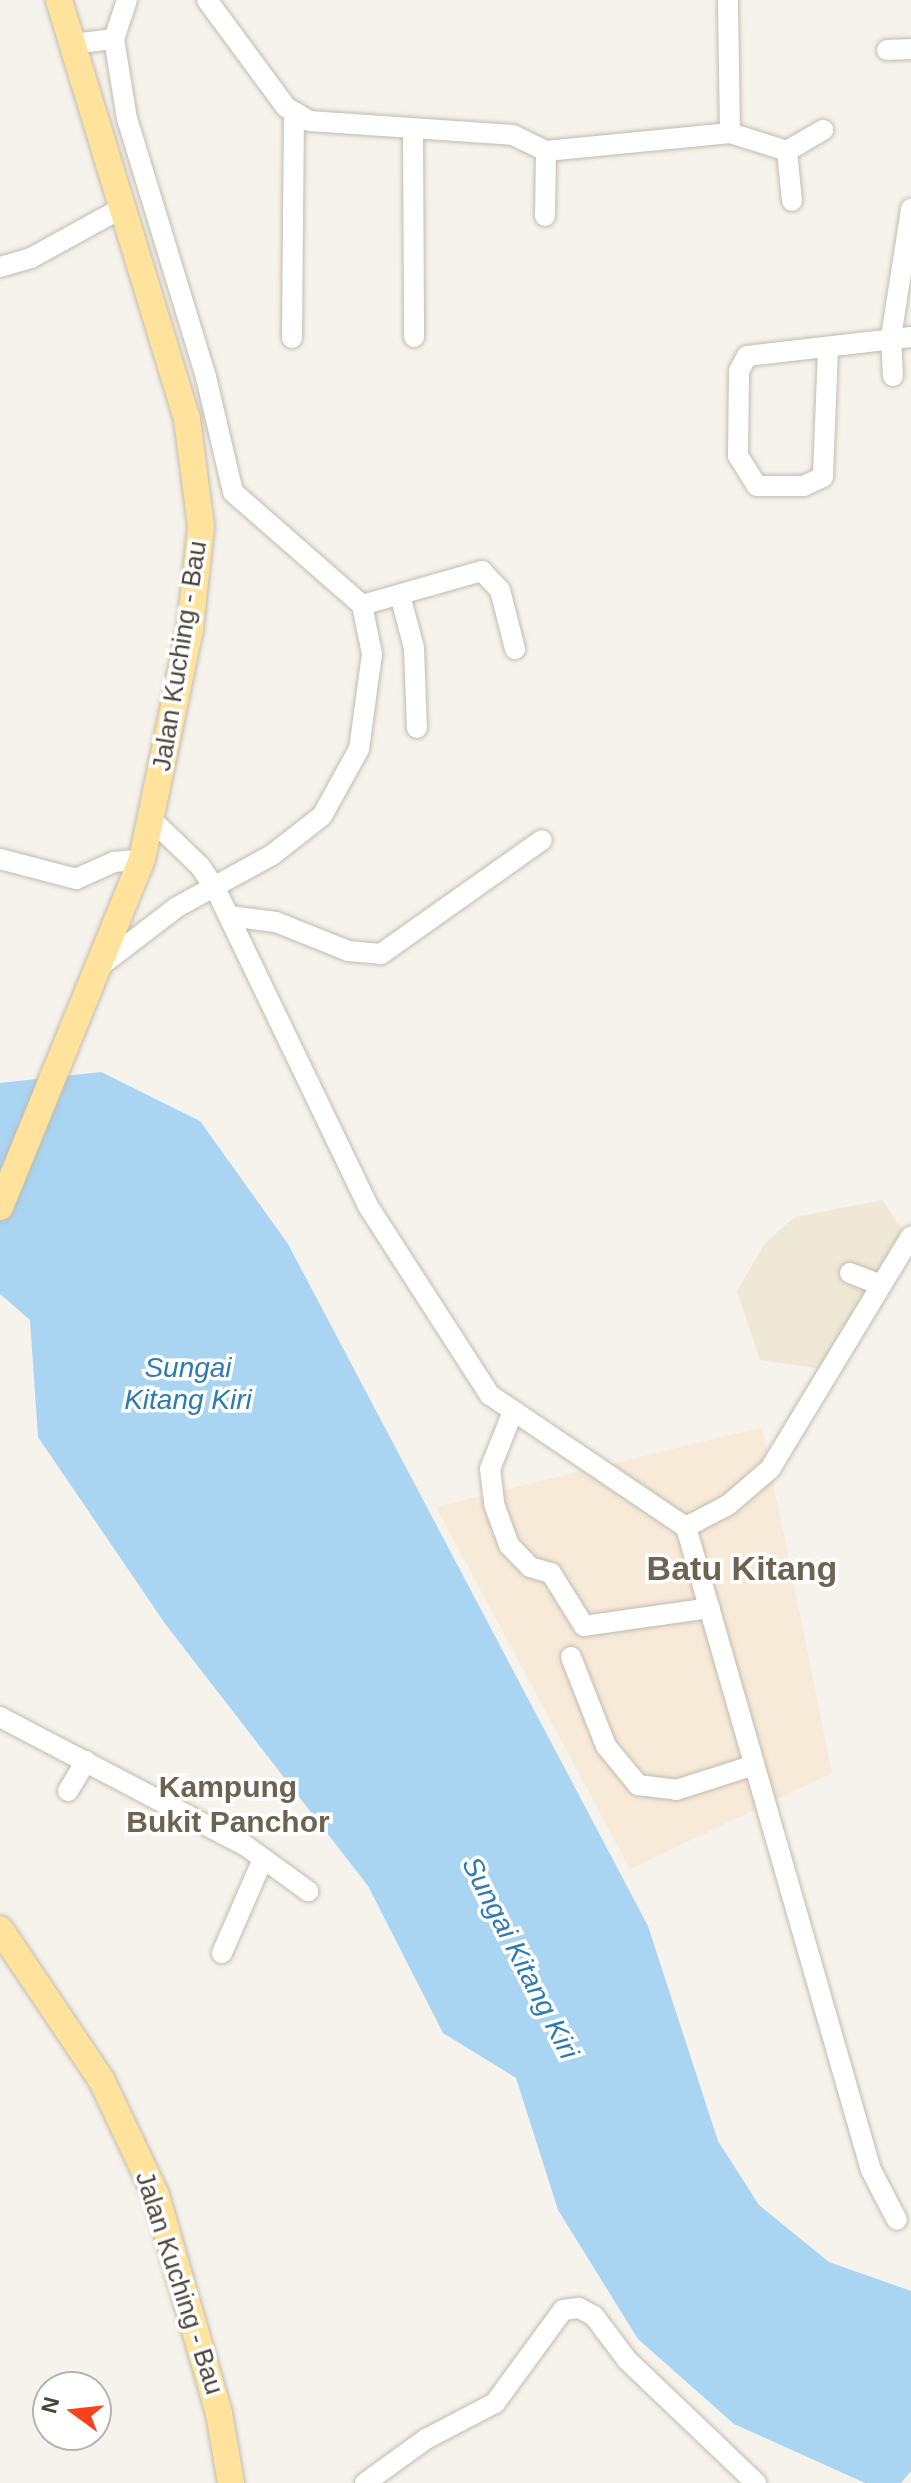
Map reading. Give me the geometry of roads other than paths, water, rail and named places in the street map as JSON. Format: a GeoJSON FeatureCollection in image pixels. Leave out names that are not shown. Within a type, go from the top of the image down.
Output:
{"type":"FeatureCollection","features":[{"type":"Feature","properties":{"kind":"main road","name":"Jalan Kuching - Bau"},"geometry":{"type":"LineString","coordinates":[[0,1207],[104,963],[142,859],[153,821],[190,629],[201,526],[187,419],[120,209],[59,0]]}},
{"type":"Feature","properties":{"kind":"main road","name":"Jalan Kuching - Bau"},"geometry":{"type":"LineString","coordinates":[[0,1929],[102,2081],[156,2195],[219,2413],[231,2483]]}},
{"type":"Feature","properties":{"kind":"street"},"geometry":{"type":"LineString","coordinates":[[104,963],[177,907],[216,890],[322,816],[342,787],[369,704],[372,654],[362,605],[233,492],[206,377],[127,119],[114,39],[127,0]]}},
{"type":"Feature","properties":{"kind":"street"},"geometry":{"type":"LineString","coordinates":[[207,0],[294,114],[309,121],[413,131],[513,135],[546,151],[730,133],[787,151],[823,130]]}},
{"type":"Feature","properties":{"kind":"street"},"geometry":{"type":"LineString","coordinates":[[728,0],[730,133]]}},
{"type":"Feature","properties":{"kind":"street"},"geometry":{"type":"LineString","coordinates":[[72,44],[114,39]]}},
{"type":"Feature","properties":{"kind":"street"},"geometry":{"type":"LineString","coordinates":[[887,50],[911,49]]}},
{"type":"Feature","properties":{"kind":"street"},"geometry":{"type":"LineString","coordinates":[[292,338],[294,114]]}},
{"type":"Feature","properties":{"kind":"street"},"geometry":{"type":"LineString","coordinates":[[413,131],[414,337]]}},
{"type":"Feature","properties":{"kind":"street"},"geometry":{"type":"LineString","coordinates":[[545,216],[546,151]]}},
{"type":"Feature","properties":{"kind":"street"},"geometry":{"type":"LineString","coordinates":[[787,151],[792,201]]}},
{"type":"Feature","properties":{"kind":"street"},"geometry":{"type":"LineString","coordinates":[[0,267],[31,258],[120,209]]}},
{"type":"Feature","properties":{"kind":"street"},"geometry":{"type":"LineString","coordinates":[[893,376],[901,337],[911,209]]}},
{"type":"Feature","properties":{"kind":"street"},"geometry":{"type":"LineString","coordinates":[[828,350],[823,477],[804,486],[757,486],[738,456],[739,371],[747,356],[828,350],[901,337]]}},
{"type":"Feature","properties":{"kind":"street"},"geometry":{"type":"LineString","coordinates":[[362,605],[482,571],[500,590],[515,649]]}},
{"type":"Feature","properties":{"kind":"street"},"geometry":{"type":"LineString","coordinates":[[400,595],[414,648],[417,728]]}},
{"type":"Feature","properties":{"kind":"street"},"geometry":{"type":"LineString","coordinates":[[153,821],[200,866],[216,890],[368,1206],[490,1395],[512,1414],[686,1527],[741,1707],[751,1766],[871,2170],[897,2220]]}},
{"type":"Feature","properties":{"kind":"street"},"geometry":{"type":"LineString","coordinates":[[229,916],[276,922],[348,951],[381,954],[542,840]]}},
{"type":"Feature","properties":{"kind":"street"},"geometry":{"type":"LineString","coordinates":[[0,859],[76,879],[114,862],[142,859]]}},
{"type":"Feature","properties":{"kind":"street"},"geometry":{"type":"LineString","coordinates":[[686,1527],[728,1505],[770,1469],[911,1236]]}},
{"type":"Feature","properties":{"kind":"street"},"geometry":{"type":"LineString","coordinates":[[850,1273],[881,1285]]}},
{"type":"Feature","properties":{"kind":"street"},"geometry":{"type":"LineString","coordinates":[[512,1414],[490,1469],[494,1504],[509,1545],[530,1567],[551,1573],[584,1626],[710,1608]]}},
{"type":"Feature","properties":{"kind":"street"},"geometry":{"type":"LineString","coordinates":[[571,1657],[606,1746],[638,1785],[676,1790],[751,1766]]}},
{"type":"Feature","properties":{"kind":"street"},"geometry":{"type":"LineString","coordinates":[[0,1717],[263,1859],[308,1891]]}},
{"type":"Feature","properties":{"kind":"street"},"geometry":{"type":"LineString","coordinates":[[68,1791],[86,1761]]}},
{"type":"Feature","properties":{"kind":"street"},"geometry":{"type":"LineString","coordinates":[[222,1953],[263,1859]]}},
{"type":"Feature","properties":{"kind":"street"},"geometry":{"type":"LineString","coordinates":[[365,2483],[426,2439],[495,2403],[563,2310],[579,2308],[594,2316],[628,2361],[756,2483]]}},
{"type":"Feature","properties":{"kind":"water","name":"Sungai Kitang Kiri"},"geometry":{"type":"Polygon","coordinates":[[[101,1072],[200,1121],[288,1244],[648,1926],[718,2141],[759,2205],[829,2262],[911,2291],[911,2471],[901,2483],[865,2483],[734,2424],[638,2339],[558,2210],[516,2078],[443,2033],[368,1886],[166,1625],[38,1437],[30,1320],[0,1294],[0,1083],[101,1072]]]}},
{"type":"Feature","properties":{"kind":"district","name":"Batu Kitang"},"geometry":{"type":"Point","coordinates":[742,1569]}},
{"type":"Feature","properties":{"kind":"district","name":"Kampung Bukit Panchor"},"geometry":{"type":"Point","coordinates":[228,1804]}}]}
